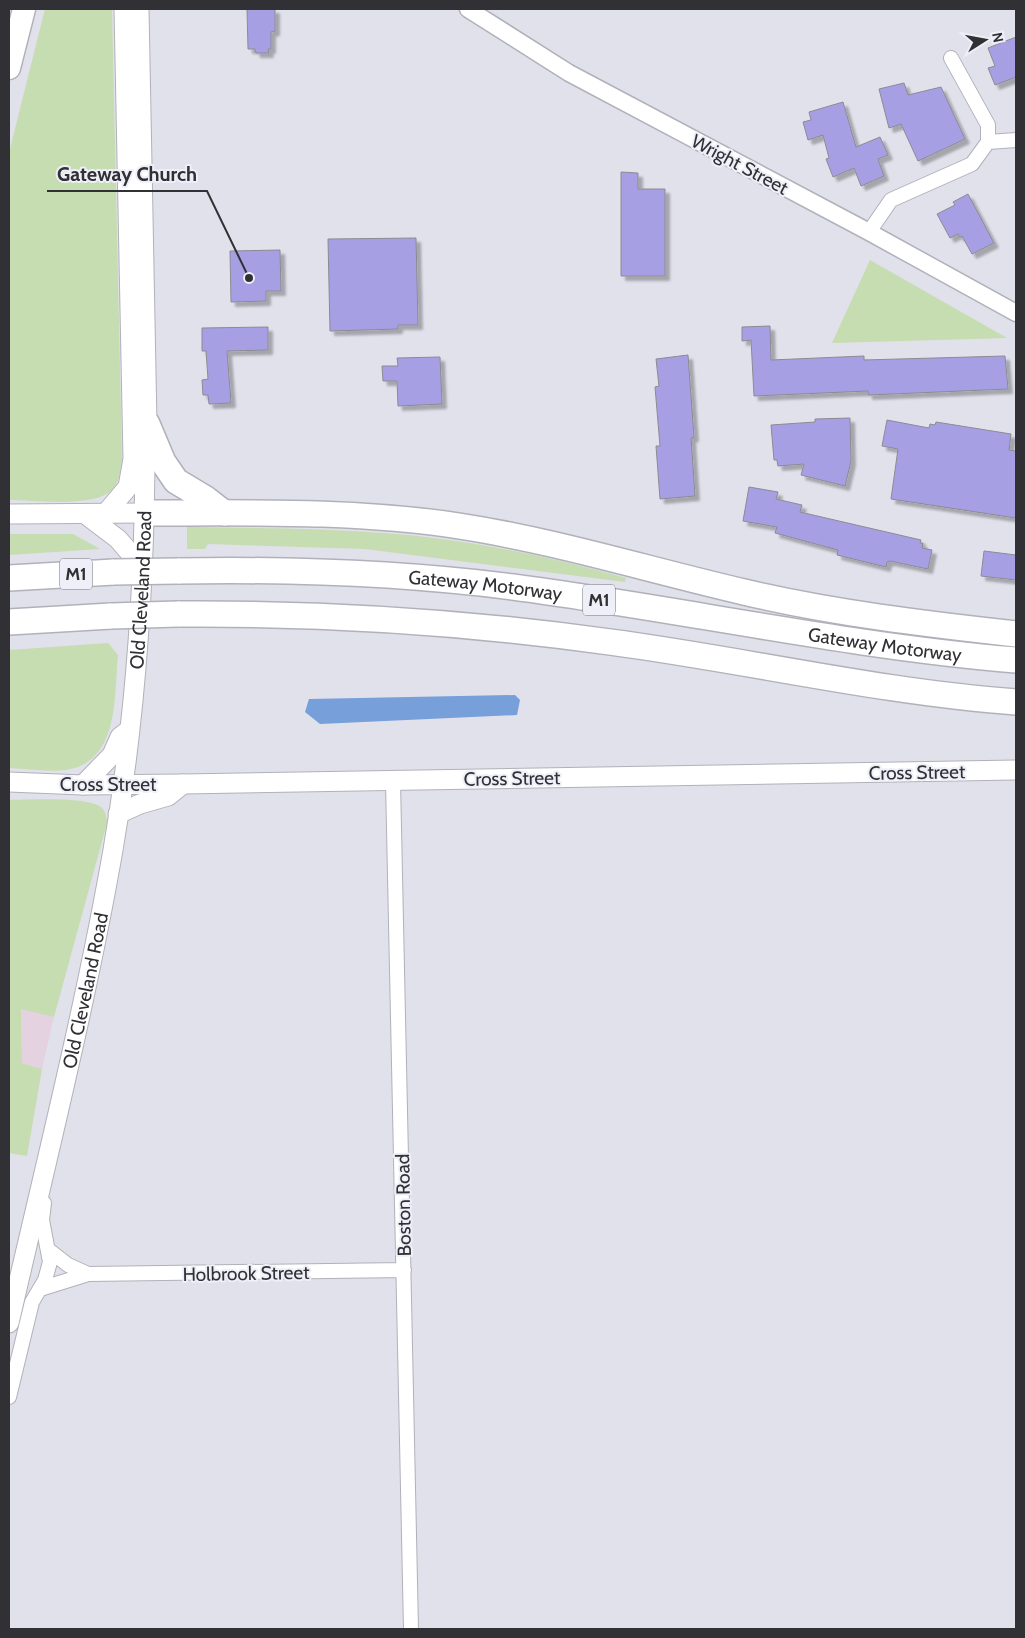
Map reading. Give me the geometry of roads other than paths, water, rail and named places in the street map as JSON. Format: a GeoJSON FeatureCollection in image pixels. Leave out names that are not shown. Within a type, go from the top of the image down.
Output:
{"type":"FeatureCollection","features":[{"type":"Feature","properties":{"kind":"highway"},"geometry":{"type":"LineString","coordinates":[[9,68],[24,9]]}},
{"type":"Feature","properties":{"kind":"highway"},"geometry":{"type":"LineString","coordinates":[[147,424],[163,462],[176,482],[206,499],[224,513]]}},
{"type":"Feature","properties":{"kind":"highway"},"geometry":{"type":"LineString","coordinates":[[144,513],[344,514],[458,526],[573,549],[747,593],[859,613],[1016,634]]}},
{"type":"Feature","properties":{"kind":"highway","name":"Gateway Motorway"},"geometry":{"type":"LineString","coordinates":[[9,578],[114,572],[311,572],[502,586],[900,648],[1016,660]]}},
{"type":"Feature","properties":{"kind":"highway","name":"M1"},"geometry":{"type":"LineString","coordinates":[[9,622],[178,614],[330,616],[551,634],[620,643],[856,684],[1016,702]]}},
{"type":"Feature","properties":{"kind":"main road"},"geometry":{"type":"LineString","coordinates":[[106,513],[128,487],[133,459],[124,9]]}},
{"type":"Feature","properties":{"kind":"main road","name":"Old Cleveland Road"},"geometry":{"type":"LineString","coordinates":[[9,1323],[87,978],[118,814],[130,730],[141,624],[147,424],[139,9]]}},
{"type":"Feature","properties":{"kind":"main road"},"geometry":{"type":"LineString","coordinates":[[9,514],[144,513]]}},
{"type":"Feature","properties":{"kind":"main road"},"geometry":{"type":"LineString","coordinates":[[86,514],[118,539],[143,568]]}},
{"type":"Feature","properties":{"kind":"main road"},"geometry":{"type":"LineString","coordinates":[[83,785],[112,754],[120,737],[130,730]]}},
{"type":"Feature","properties":{"kind":"main road","name":"Cross Street"},"geometry":{"type":"LineString","coordinates":[[9,782],[83,785],[183,784],[1016,770]]}},
{"type":"Feature","properties":{"kind":"main road"},"geometry":{"type":"LineString","coordinates":[[118,814],[140,804],[168,796],[183,784]]}},
{"type":"Feature","properties":{"kind":"street","name":"Wright Street"},"geometry":{"type":"LineString","coordinates":[[468,9],[570,73],[869,232],[1016,313]]}},
{"type":"Feature","properties":{"kind":"street"},"geometry":{"type":"LineString","coordinates":[[869,232],[891,200],[972,164],[988,142],[988,126],[951,58]]}},
{"type":"Feature","properties":{"kind":"street"},"geometry":{"type":"LineString","coordinates":[[988,142],[1016,140]]}},
{"type":"Feature","properties":{"kind":"street","name":"Boston Road"},"geometry":{"type":"LineString","coordinates":[[393,781],[411,1629]]}},
{"type":"Feature","properties":{"kind":"street","name":"Old Cleveland Road"},"geometry":{"type":"LineString","coordinates":[[9,1397],[32,1302],[48,1270],[50,1251],[42,1220],[46,1162]]}},
{"type":"Feature","properties":{"kind":"street","name":"Holbrook Street"},"geometry":{"type":"LineString","coordinates":[[50,1251],[68,1265],[88,1274]]}},
{"type":"Feature","properties":{"kind":"street","name":"Holbrook Street"},"geometry":{"type":"LineString","coordinates":[[40,1289],[88,1274],[404,1270]]}},
{"type":"Feature","properties":{"kind":"water"},"geometry":{"type":"Polygon","coordinates":[[[515,695],[520,700],[517,715],[320,724],[305,712],[309,699],[515,695]]]}},
{"type":"Feature","properties":{"kind":"place","name":"Gateway Church"},"geometry":{"type":"Point","coordinates":[249,278]}}]}
